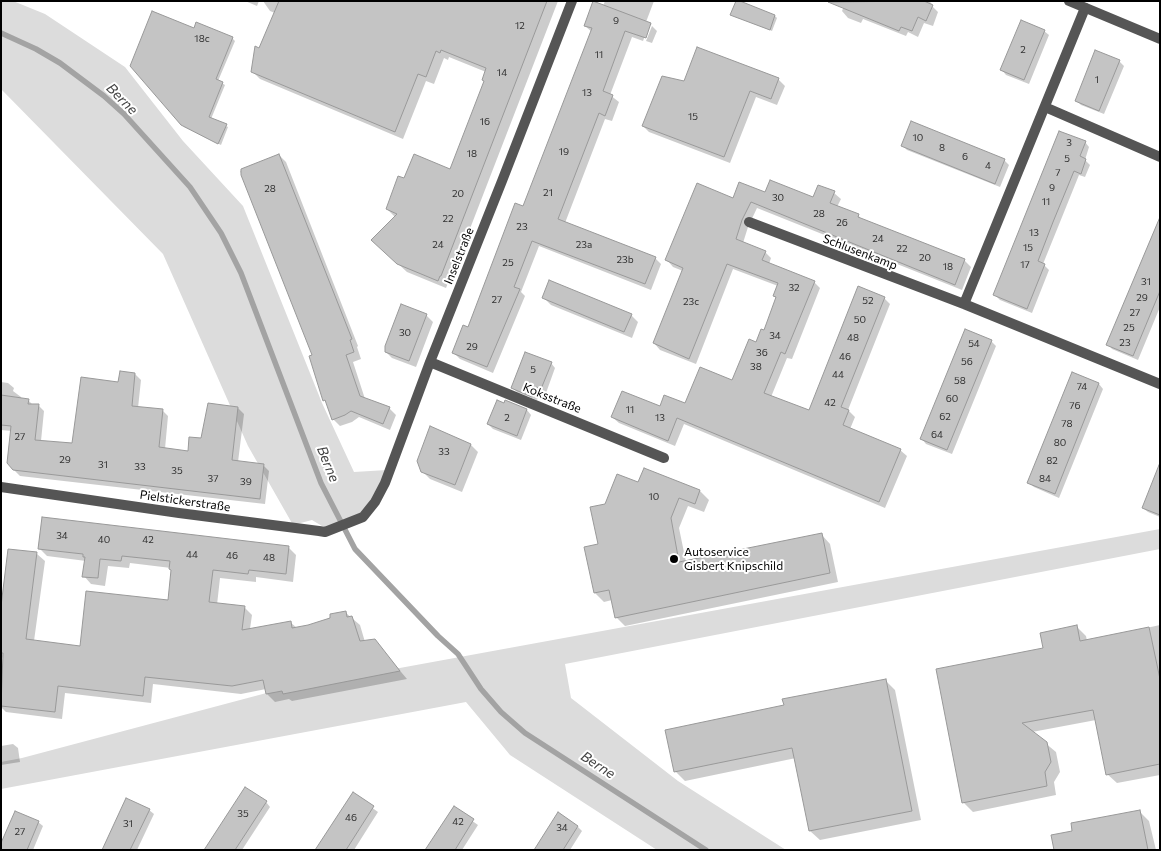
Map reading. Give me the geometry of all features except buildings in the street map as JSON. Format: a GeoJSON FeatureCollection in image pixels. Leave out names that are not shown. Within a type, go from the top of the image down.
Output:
{"type":"FeatureCollection","features":[{"type":"Feature","properties":{"kind":"street","name":"Inselstraße"},"geometry":{"type":"LineString","coordinates":[[363,518],[375,502],[385,483],[430,362],[572,1]]}},
{"type":"Feature","properties":{"kind":"street"},"geometry":{"type":"LineString","coordinates":[[1068,1],[1160,39]]}},
{"type":"Feature","properties":{"kind":"street"},"geometry":{"type":"LineString","coordinates":[[964,304],[1085,8]]}},
{"type":"Feature","properties":{"kind":"street"},"geometry":{"type":"LineString","coordinates":[[1045,107],[1160,158]]}},
{"type":"Feature","properties":{"kind":"street","name":"Schlusenkamp"},"geometry":{"type":"LineString","coordinates":[[749,222],[964,304],[1160,384]]}},
{"type":"Feature","properties":{"kind":"street","name":"Koksstraße"},"geometry":{"type":"LineString","coordinates":[[430,362],[664,458]]}},
{"type":"Feature","properties":{"kind":"street","name":"Pielstickerstraße"},"geometry":{"type":"LineString","coordinates":[[1,486],[169,512],[326,532],[363,518]]}},
{"type":"Feature","properties":{"kind":"shaded area"},"geometry":{"type":"Polygon","coordinates":[[[1,1],[13,1],[45,14],[125,67],[183,141],[243,206],[322,403],[354,472],[387,470],[362,515],[327,529],[312,520],[293,525],[248,446],[163,254],[1,89],[1,1]]]}},
{"type":"Feature","properties":{"kind":"shaded area"},"geometry":{"type":"Polygon","coordinates":[[[1160,529],[1160,549],[565,664],[571,698],[678,781],[786,850],[657,850],[510,755],[466,702],[1,789],[1,762],[274,691],[1160,529]]]}},
{"type":"Feature","properties":{"kind":"waterway","name":"Berne"},"geometry":{"type":"LineString","coordinates":[[1,33],[36,49],[60,63],[104,96],[124,114],[190,187],[221,233],[241,273],[321,483],[355,549],[438,636],[458,654],[481,689],[501,712],[525,733],[706,850]]}},
{"type":"Feature","properties":{"kind":"place","name":"Autoservice Gisbert Knipschild"},"geometry":{"type":"Point","coordinates":[674,559]}}]}
